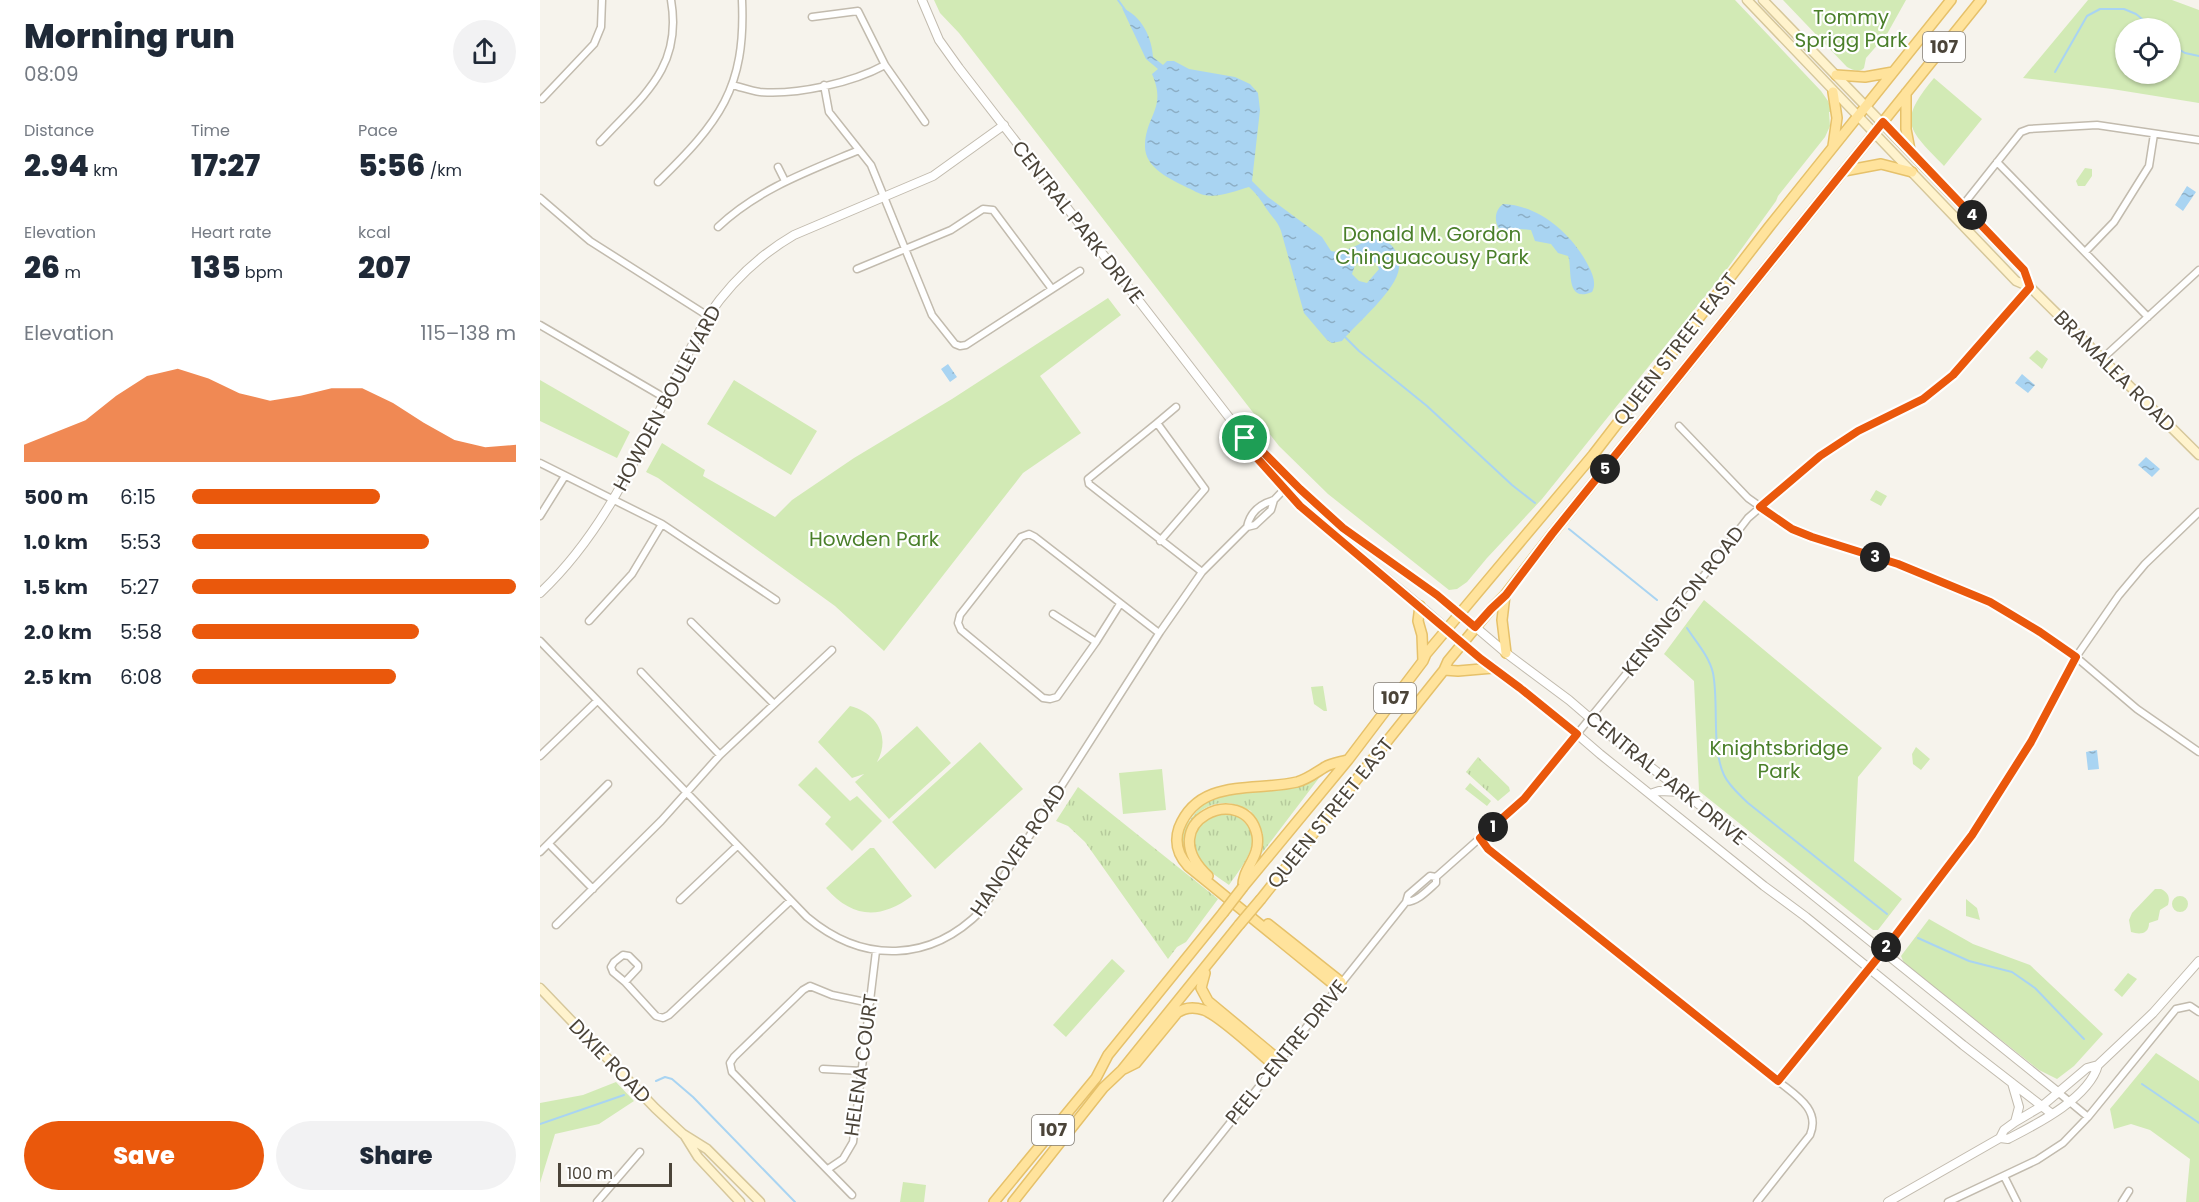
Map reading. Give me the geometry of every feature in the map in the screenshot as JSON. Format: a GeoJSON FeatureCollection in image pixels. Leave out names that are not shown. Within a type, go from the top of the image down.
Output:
{"type":"FeatureCollection","features":[{"type":"Feature","properties":{"kind":"main road","name":"BRAMALEA ROAD"},"geometry":{"type":"LineString","coordinates":[[1747,0],[2016,280],[2030,287],[2199,455]]}},
{"type":"Feature","properties":{"kind":"main road","name":"BRAMALEA ROAD"},"geometry":{"type":"LineString","coordinates":[[1763,0],[2024,270],[2030,287]]}},
{"type":"Feature","properties":{"kind":"main road","name":"QUEEN STREET EAST"},"geometry":{"type":"LineString","coordinates":[[994,1202],[1096,1078],[1108,1055],[1348,760],[1426,654],[1593,455],[1866,105],[1951,0]]}},
{"type":"Feature","properties":{"kind":"main road","name":"QUEEN STREET EAST"},"geometry":{"type":"LineString","coordinates":[[1013,1202],[1103,1088],[1122,1070],[1226,942],[1475,627],[1506,595],[1982,0]]}},
{"type":"Feature","properties":{"kind":"main road"},"geometry":{"type":"LineString","coordinates":[[1836,75],[1866,77],[1893,72]]}},
{"type":"Feature","properties":{"kind":"main road"},"geometry":{"type":"LineString","coordinates":[[1833,92],[1837,118],[1833,147]]}},
{"type":"Feature","properties":{"kind":"main road"},"geometry":{"type":"LineString","coordinates":[[1906,93],[1906,129],[1910,150]]}},
{"type":"Feature","properties":{"kind":"main road"},"geometry":{"type":"LineString","coordinates":[[1844,171],[1881,164],[1912,172]]}},
{"type":"Feature","properties":{"kind":"main road"},"geometry":{"type":"LineString","coordinates":[[1506,595],[1502,620],[1506,653]]}},
{"type":"Feature","properties":{"kind":"main road"},"geometry":{"type":"LineString","coordinates":[[1420,606],[1418,621],[1422,635],[1423,661]]}},
{"type":"Feature","properties":{"kind":"main road"},"geometry":{"type":"LineString","coordinates":[[1444,669],[1458,671],[1493,668]]}},
{"type":"Feature","properties":{"kind":"main road"},"geometry":{"type":"LineString","coordinates":[[1339,985],[1188,866],[1178,854],[1177,838],[1186,816],[1211,794],[1296,782],[1313,776],[1326,766],[1348,760]]}},
{"type":"Feature","properties":{"kind":"main road"},"geometry":{"type":"LineString","coordinates":[[1243,887],[1242,877],[1252,863],[1257,849],[1257,837],[1252,824],[1243,814],[1233,810],[1221,809],[1206,813],[1196,822],[1190,838],[1191,851],[1198,867],[1339,985]]}},
{"type":"Feature","properties":{"kind":"main road"},"geometry":{"type":"LineString","coordinates":[[1226,942],[1203,975],[1201,988],[1203,994],[1214,1007],[1277,1063]]}},
{"type":"Feature","properties":{"kind":"main road","name":"DIXIE ROAD"},"geometry":{"type":"LineString","coordinates":[[540,988],[655,1108],[683,1134],[706,1149],[760,1202]]}},
{"type":"Feature","properties":{"kind":"main road"},"geometry":{"type":"LineString","coordinates":[[1122,1070],[1136,1063],[1177,1013],[1189,1008],[1207,1011],[1277,1063]]}},
{"type":"Feature","properties":{"kind":"main road","name":"DIXIE ROAD"},"geometry":{"type":"LineString","coordinates":[[683,1134],[698,1157],[741,1202]]}},
{"type":"Feature","properties":{"kind":"street"},"geometry":{"type":"LineString","coordinates":[[542,99],[594,44],[601,27],[602,0]]}},
{"type":"Feature","properties":{"kind":"street"},"geometry":{"type":"LineString","coordinates":[[600,142],[654,83],[668,58],[673,26],[671,0]]}},
{"type":"Feature","properties":{"kind":"street"},"geometry":{"type":"LineString","coordinates":[[658,182],[705,133],[720,111],[732,85],[737,72],[743,25],[741,0]]}},
{"type":"Feature","properties":{"kind":"street","name":"CENTRAL PARK DRIVE"},"geometry":{"type":"LineString","coordinates":[[922,0],[939,40],[1245,438],[1249,449],[1300,506],[1493,668],[1764,886],[1869,967],[1956,1040],[2052,1114]]}},
{"type":"Feature","properties":{"kind":"street"},"geometry":{"type":"LineString","coordinates":[[812,17],[858,11],[885,65],[925,122]]}},
{"type":"Feature","properties":{"kind":"street"},"geometry":{"type":"LineString","coordinates":[[732,85],[757,92],[777,93],[853,80],[885,65]]}},
{"type":"Feature","properties":{"kind":"street"},"geometry":{"type":"LineString","coordinates":[[824,85],[829,112],[871,165],[886,197],[932,315],[955,344],[966,345],[1080,271]]}},
{"type":"Feature","properties":{"kind":"street","name":"HOWDEN BOULEVARD"},"geometry":{"type":"LineString","coordinates":[[540,593],[578,552],[613,499],[708,316],[732,284],[776,245],[809,227],[933,176],[1004,125]]}},
{"type":"Feature","properties":{"kind":"street"},"geometry":{"type":"LineString","coordinates":[[1963,205],[2021,132],[2029,129],[2097,125],[2199,140]]}},
{"type":"Feature","properties":{"kind":"street"},"geometry":{"type":"LineString","coordinates":[[2085,252],[2114,222],[2149,165],[2154,134]]}},
{"type":"Feature","properties":{"kind":"street"},"geometry":{"type":"LineString","coordinates":[[718,226],[738,208],[785,181],[859,150]]}},
{"type":"Feature","properties":{"kind":"street"},"geometry":{"type":"LineString","coordinates":[[1997,162],[2148,317]]}},
{"type":"Feature","properties":{"kind":"street"},"geometry":{"type":"LineString","coordinates":[[778,166],[785,181]]}},
{"type":"Feature","properties":{"kind":"street"},"geometry":{"type":"LineString","coordinates":[[540,198],[553,207],[590,242],[708,316]]}},
{"type":"Feature","properties":{"kind":"street"},"geometry":{"type":"LineString","coordinates":[[857,269],[951,230],[987,208],[993,210],[1052,289]]}},
{"type":"Feature","properties":{"kind":"street"},"geometry":{"type":"LineString","coordinates":[[2103,358],[2199,270]]}},
{"type":"Feature","properties":{"kind":"street","name":"KENSINGTON ROAD"},"geometry":{"type":"LineString","coordinates":[[1577,734],[1662,630],[1748,518],[1820,456],[1858,431],[1923,399],[1953,375],[2030,287]]}},
{"type":"Feature","properties":{"kind":"street"},"geometry":{"type":"LineString","coordinates":[[540,325],[665,398]]}},
{"type":"Feature","properties":{"kind":"street"},"geometry":{"type":"LineString","coordinates":[[1176,407],[1088,479],[1089,484],[1202,572]]}},
{"type":"Feature","properties":{"kind":"street"},"geometry":{"type":"LineString","coordinates":[[1157,423],[1205,489],[1160,541]]}},
{"type":"Feature","properties":{"kind":"street"},"geometry":{"type":"LineString","coordinates":[[1679,426],[1748,498],[1792,529],[1898,564],[1990,602],[2076,657],[2137,709],[2199,752]]}},
{"type":"Feature","properties":{"kind":"street","name":"CENTRAL PARK DRIVE"},"geometry":{"type":"LineString","coordinates":[[1245,438],[1258,447],[1343,528],[1437,595],[1506,653],[1561,694],[2088,1117]]}},
{"type":"Feature","properties":{"kind":"street"},"geometry":{"type":"LineString","coordinates":[[540,463],[662,524],[776,600]]}},
{"type":"Feature","properties":{"kind":"street"},"geometry":{"type":"LineString","coordinates":[[540,516],[565,476]]}},
{"type":"Feature","properties":{"kind":"street","name":"HANOVER ROAD"},"geometry":{"type":"LineString","coordinates":[[540,641],[790,901],[822,930],[838,940],[876,951],[911,950],[929,945],[958,930],[982,910],[1159,633],[1202,572],[1246,527],[1249,517],[1264,503],[1274,500],[1292,481]]}},
{"type":"Feature","properties":{"kind":"street"},"geometry":{"type":"LineString","coordinates":[[1778,1081],[1972,835],[2031,742],[2076,657],[2119,595],[2145,564],[2199,512]]}},
{"type":"Feature","properties":{"kind":"street"},"geometry":{"type":"LineString","coordinates":[[589,621],[632,574],[662,524]]}},
{"type":"Feature","properties":{"kind":"street"},"geometry":{"type":"LineString","coordinates":[[1120,604],[1057,697],[1050,699],[1043,698],[1016,676],[961,630],[958,623],[960,615],[1021,537],[1029,534],[1159,633]]}},
{"type":"Feature","properties":{"kind":"street"},"geometry":{"type":"LineString","coordinates":[[1053,615],[1096,642]]}},
{"type":"Feature","properties":{"kind":"street"},"geometry":{"type":"LineString","coordinates":[[691,622],[774,704]]}},
{"type":"Feature","properties":{"kind":"street"},"geometry":{"type":"LineString","coordinates":[[556,925],[662,821],[720,755],[832,650]]}},
{"type":"Feature","properties":{"kind":"street"},"geometry":{"type":"LineString","coordinates":[[641,672],[720,755]]}},
{"type":"Feature","properties":{"kind":"street"},"geometry":{"type":"LineString","coordinates":[[540,756],[597,701]]}},
{"type":"Feature","properties":{"kind":"street","name":"PEEL CENTRE DRIVE"},"geometry":{"type":"LineString","coordinates":[[1167,1202],[1406,902],[1408,895],[1430,876],[1436,877],[1524,799],[1577,734]]}},
{"type":"Feature","properties":{"kind":"street"},"geometry":{"type":"LineString","coordinates":[[540,852],[608,784]]}},
{"type":"Feature","properties":{"kind":"street"},"geometry":{"type":"LineString","coordinates":[[1650,794],[1659,791],[1682,792]]}},
{"type":"Feature","properties":{"kind":"street"},"geometry":{"type":"LineString","coordinates":[[1480,838],[1488,849],[1810,1108],[1813,1128],[1807,1139],[1757,1202]]}},
{"type":"Feature","properties":{"kind":"street"},"geometry":{"type":"LineString","coordinates":[[549,844],[593,889]]}},
{"type":"Feature","properties":{"kind":"street"},"geometry":{"type":"LineString","coordinates":[[680,900],[737,846]]}},
{"type":"Feature","properties":{"kind":"street"},"geometry":{"type":"LineString","coordinates":[[625,982],[638,968],[638,965],[630,956],[623,955],[611,967],[613,972],[656,1016],[663,1018],[790,901]]}},
{"type":"Feature","properties":{"kind":"street","name":"HELENA COURT"},"geometry":{"type":"LineString","coordinates":[[828,1169],[843,1159],[853,1142],[876,951]]}},
{"type":"Feature","properties":{"kind":"street"},"geometry":{"type":"LineString","coordinates":[[1888,1202],[2000,1138],[2004,1130],[2042,1106],[2087,1068],[2098,1065],[2153,1012],[2199,961]]}},
{"type":"Feature","properties":{"kind":"street"},"geometry":{"type":"LineString","coordinates":[[852,1195],[732,1072],[730,1063],[803,990],[810,986],[832,995],[870,1003]]}},
{"type":"Feature","properties":{"kind":"street"},"geometry":{"type":"LineString","coordinates":[[1948,1202],[2037,1160],[2058,1147],[2088,1117],[2176,1009],[2190,1006],[2199,1012]]}},
{"type":"Feature","properties":{"kind":"street"},"geometry":{"type":"LineString","coordinates":[[2000,1138],[2008,1139],[2052,1114],[2095,1076],[2098,1065]]}},
{"type":"Feature","properties":{"kind":"street"},"geometry":{"type":"LineString","coordinates":[[823,1069],[862,1071]]}},
{"type":"Feature","properties":{"kind":"street"},"geometry":{"type":"LineString","coordinates":[[2012,1082],[2019,1107],[2015,1122]]}},
{"type":"Feature","properties":{"kind":"street"},"geometry":{"type":"LineString","coordinates":[[597,1202],[640,1152]]}},
{"type":"Feature","properties":{"kind":"street"},"geometry":{"type":"LineString","coordinates":[[2004,1176],[2017,1202]]}},
{"type":"Feature","properties":{"kind":"street"},"geometry":{"type":"LineString","coordinates":[[2122,1202],[2129,1191]]}},
{"type":"Feature","properties":{"kind":"street"},"geometry":{"type":"LineString","coordinates":[[741,1202],[751,1193]]}},
{"type":"Feature","properties":{"kind":"green space","name":"Donald M. Gordon Chinguacousy Park"},"geometry":{"type":"Polygon","coordinates":[[[934,0],[1735,0],[1821,91],[1832,112],[1829,112],[1830,126],[1825,137],[1778,196],[1727,269],[1542,499],[1467,582],[1457,589],[1449,590],[1328,494],[1279,446],[959,33],[940,13],[934,0]]]}},
{"type":"Feature","properties":{"kind":"green space","name":"Tommy Sprigg Park"},"geometry":{"type":"Polygon","coordinates":[[[1783,0],[1906,0],[1887,34],[1866,58],[1864,68],[1858,71],[1847,67],[1783,0]]]}},
{"type":"Feature","properties":{"kind":"green space"},"geometry":{"type":"Polygon","coordinates":[[[2088,0],[2172,0],[2199,10],[2199,103],[2023,78],[2088,0]]]}},
{"type":"Feature","properties":{"kind":"green space"},"geometry":{"type":"Polygon","coordinates":[[[1934,78],[1982,119],[1944,166],[1922,143],[1912,125],[1911,115],[1915,105],[1934,78]]]}},
{"type":"Feature","properties":{"kind":"green space"},"geometry":{"type":"Polygon","coordinates":[[[2085,168],[2092,169],[2092,176],[2085,186],[2078,186],[2076,181],[2085,168]]]}},
{"type":"Feature","properties":{"kind":"green space","name":"Howden Park"},"geometry":{"type":"Polygon","coordinates":[[[1108,298],[1121,315],[1040,376],[1081,433],[1023,473],[884,651],[835,606],[658,478],[646,472],[662,443],[705,470],[703,476],[775,517],[792,500],[854,458],[952,399],[1108,298]]]}},
{"type":"Feature","properties":{"kind":"green space"},"geometry":{"type":"Polygon","coordinates":[[[2037,350],[2048,359],[2042,369],[2029,358],[2037,350]]]}},
{"type":"Feature","properties":{"kind":"green space"},"geometry":{"type":"Polygon","coordinates":[[[540,380],[630,432],[617,458],[540,421],[540,380]]]}},
{"type":"Feature","properties":{"kind":"green space"},"geometry":{"type":"Polygon","coordinates":[[[734,380],[817,431],[791,475],[707,424],[734,380]]]}},
{"type":"Feature","properties":{"kind":"green space"},"geometry":{"type":"Polygon","coordinates":[[[1876,490],[1887,496],[1881,506],[1870,500],[1876,490]]]}},
{"type":"Feature","properties":{"kind":"green space","name":"Knightsbridge Park"},"geometry":{"type":"Polygon","coordinates":[[[1704,600],[1882,748],[1858,777],[1854,861],[1902,899],[1878,930],[1873,930],[1699,791],[1694,681],[1664,654],[1704,600]]]}},
{"type":"Feature","properties":{"kind":"green space"},"geometry":{"type":"Polygon","coordinates":[[[1323,686],[1327,711],[1314,704],[1311,687],[1323,686]]]}},
{"type":"Feature","properties":{"kind":"green space"},"geometry":{"type":"Polygon","coordinates":[[[850,706],[868,714],[879,727],[882,744],[877,762],[917,726],[951,763],[889,819],[855,782],[864,774],[852,778],[818,742],[850,706]]]}},
{"type":"Feature","properties":{"kind":"green space"},"geometry":{"type":"Polygon","coordinates":[[[980,742],[1023,789],[935,869],[892,822],[980,742]]]}},
{"type":"Feature","properties":{"kind":"green space"},"geometry":{"type":"Polygon","coordinates":[[[1916,747],[1930,759],[1921,770],[1913,764],[1912,754],[1916,747]]]}},
{"type":"Feature","properties":{"kind":"green space"},"geometry":{"type":"Polygon","coordinates":[[[1478,757],[1509,787],[1510,791],[1498,801],[1466,772],[1478,757]]]}},
{"type":"Feature","properties":{"kind":"green space"},"geometry":{"type":"Polygon","coordinates":[[[816,767],[850,801],[857,796],[882,821],[852,851],[825,824],[831,817],[798,785],[816,767]]]}},
{"type":"Feature","properties":{"kind":"green space"},"geometry":{"type":"Polygon","coordinates":[[[1162,769],[1166,810],[1123,814],[1119,773],[1162,769]]]}},
{"type":"Feature","properties":{"kind":"green space"},"geometry":{"type":"Polygon","coordinates":[[[1319,778],[1262,853],[1263,834],[1251,811],[1229,803],[1207,807],[1192,820],[1188,829],[1186,850],[1189,861],[1181,840],[1184,828],[1200,807],[1218,796],[1298,786],[1319,778]]]}},
{"type":"Feature","properties":{"kind":"green space"},"geometry":{"type":"Polygon","coordinates":[[[1470,783],[1491,801],[1487,806],[1465,789],[1470,783]]]}},
{"type":"Feature","properties":{"kind":"green space"},"geometry":{"type":"Polygon","coordinates":[[[1078,787],[1218,899],[1186,942],[1177,947],[1168,959],[1085,842],[1068,826],[1056,821],[1078,787]]]}},
{"type":"Feature","properties":{"kind":"green space"},"geometry":{"type":"Polygon","coordinates":[[[1230,812],[1249,828],[1252,846],[1243,865],[1229,885],[1200,861],[1192,842],[1197,827],[1203,821],[1230,812]]]}},
{"type":"Feature","properties":{"kind":"green space"},"geometry":{"type":"Polygon","coordinates":[[[870,848],[874,848],[912,896],[900,904],[878,912],[856,910],[836,898],[826,888],[870,848]]]}},
{"type":"Feature","properties":{"kind":"green space"},"geometry":{"type":"Polygon","coordinates":[[[2155,889],[2161,889],[2167,894],[2168,905],[2160,910],[2158,920],[2149,923],[2146,931],[2131,932],[2129,920],[2132,913],[2155,889]]]}},
{"type":"Feature","properties":{"kind":"green space"},"geometry":{"type":"Polygon","coordinates":[[[2177,896],[2183,896],[2188,904],[2186,910],[2177,912],[2172,907],[2172,901],[2177,896]]]}},
{"type":"Feature","properties":{"kind":"green space"},"geometry":{"type":"Polygon","coordinates":[[[1966,899],[1977,908],[1980,920],[1966,916],[1966,899]]]}},
{"type":"Feature","properties":{"kind":"green space"},"geometry":{"type":"Polygon","coordinates":[[[1929,919],[1973,944],[2030,965],[2103,1034],[2074,1066],[2057,1079],[2039,1070],[1904,963],[1901,956],[1929,919]]]}},
{"type":"Feature","properties":{"kind":"green space"},"geometry":{"type":"Polygon","coordinates":[[[1112,959],[1125,971],[1066,1037],[1053,1025],[1112,959]]]}},
{"type":"Feature","properties":{"kind":"green space"},"geometry":{"type":"Polygon","coordinates":[[[2128,973],[2137,979],[2122,997],[2114,990],[2128,973]]]}},
{"type":"Feature","properties":{"kind":"green space"},"geometry":{"type":"Polygon","coordinates":[[[2156,1053],[2199,1081],[2199,1202],[2186,1202],[2190,1159],[2150,1130],[2131,1124],[2114,1129],[2110,1109],[2156,1053]]]}},
{"type":"Feature","properties":{"kind":"green space"},"geometry":{"type":"Polygon","coordinates":[[[616,1082],[634,1101],[599,1124],[555,1134],[540,1183],[540,1103],[583,1095],[616,1082]]]}},
{"type":"Feature","properties":{"kind":"green space"},"geometry":{"type":"Polygon","coordinates":[[[903,1182],[926,1185],[924,1202],[900,1202],[903,1182]]]}},
{"type":"Feature","properties":{"kind":"water"},"geometry":{"type":"Polygon","coordinates":[[[1122,8],[1140,21],[1148,35],[1153,57],[1163,65],[1167,61],[1174,61],[1189,69],[1235,77],[1250,84],[1258,93],[1260,110],[1252,181],[1268,197],[1322,237],[1331,251],[1343,251],[1376,239],[1389,243],[1393,248],[1399,264],[1397,277],[1384,296],[1342,341],[1332,343],[1327,340],[1304,313],[1280,228],[1249,187],[1210,196],[1181,185],[1166,177],[1153,166],[1146,153],[1145,145],[1157,103],[1156,86],[1152,74],[1158,69],[1146,59],[1122,8]],[[1362,259],[1355,265],[1352,274],[1359,281],[1367,283],[1379,269],[1376,263],[1362,259]]]}},
{"type":"Feature","properties":{"kind":"water"},"geometry":{"type":"Polygon","coordinates":[[[2187,186],[2196,192],[2183,211],[2175,205],[2187,186]]]}},
{"type":"Feature","properties":{"kind":"water"},"geometry":{"type":"Polygon","coordinates":[[[1503,204],[1529,210],[1564,232],[1590,268],[1594,282],[1592,292],[1583,294],[1573,289],[1568,256],[1558,253],[1551,244],[1535,241],[1531,230],[1520,229],[1507,235],[1503,233],[1497,225],[1496,216],[1499,207],[1503,204]]]}},
{"type":"Feature","properties":{"kind":"water"},"geometry":{"type":"Polygon","coordinates":[[[948,364],[957,377],[950,382],[941,369],[948,364]]]}},
{"type":"Feature","properties":{"kind":"water"},"geometry":{"type":"Polygon","coordinates":[[[2022,374],[2035,385],[2028,393],[2015,383],[2022,374]]]}},
{"type":"Feature","properties":{"kind":"water"},"geometry":{"type":"Polygon","coordinates":[[[2146,457],[2160,469],[2152,477],[2138,465],[2146,457]]]}},
{"type":"Feature","properties":{"kind":"water"},"geometry":{"type":"Polygon","coordinates":[[[2097,750],[2099,769],[2088,770],[2086,752],[2097,750]]]}},
{"type":"Feature","properties":{"kind":"waterway"},"geometry":{"type":"LineString","coordinates":[[1118,0],[1126,11]]}},
{"type":"Feature","properties":{"kind":"waterway"},"geometry":{"type":"LineString","coordinates":[[2055,72],[2087,16],[2100,9],[2124,9],[2141,18]]}},
{"type":"Feature","properties":{"kind":"waterway"},"geometry":{"type":"LineString","coordinates":[[2181,51],[2199,56]]}},
{"type":"Feature","properties":{"kind":"waterway"},"geometry":{"type":"LineString","coordinates":[[1344,336],[1427,406],[1512,485],[1535,503]]}},
{"type":"Feature","properties":{"kind":"waterway"},"geometry":{"type":"LineString","coordinates":[[1569,529],[1657,600]]}},
{"type":"Feature","properties":{"kind":"waterway"},"geometry":{"type":"LineString","coordinates":[[1687,628],[1705,655],[1713,673],[1716,738],[1720,764],[1729,783],[1748,803],[1887,914]]}},
{"type":"Feature","properties":{"kind":"waterway"},"geometry":{"type":"LineString","coordinates":[[1918,938],[1969,961],[2012,972],[2035,988],[2084,1039]]}},
{"type":"Feature","properties":{"kind":"waterway"},"geometry":{"type":"LineString","coordinates":[[656,1081],[665,1077],[672,1079],[693,1097],[795,1202]]}},
{"type":"Feature","properties":{"kind":"waterway"},"geometry":{"type":"LineString","coordinates":[[2142,1084],[2199,1123]]}},
{"type":"Feature","properties":{"kind":"waterway"},"geometry":{"type":"LineString","coordinates":[[540,1124],[624,1095]]}},
{"type":"Feature","properties":{"kind":"route"},"geometry":{"type":"LineString","coordinates":[[1883,122],[2024,270],[2030,287],[1982,345],[1953,375],[1923,399],[1858,431],[1820,456],[1760,507],[1792,529],[1898,564],[1990,602],[2076,657],[2031,742],[1972,835],[1889,944],[1778,1081],[1488,849],[1480,838],[1524,799],[1577,734],[1481,659],[1300,506],[1249,449],[1245,438],[1258,447],[1343,528],[1437,595],[1475,627],[1506,595],[1552,534],[1883,122]]}}]}
